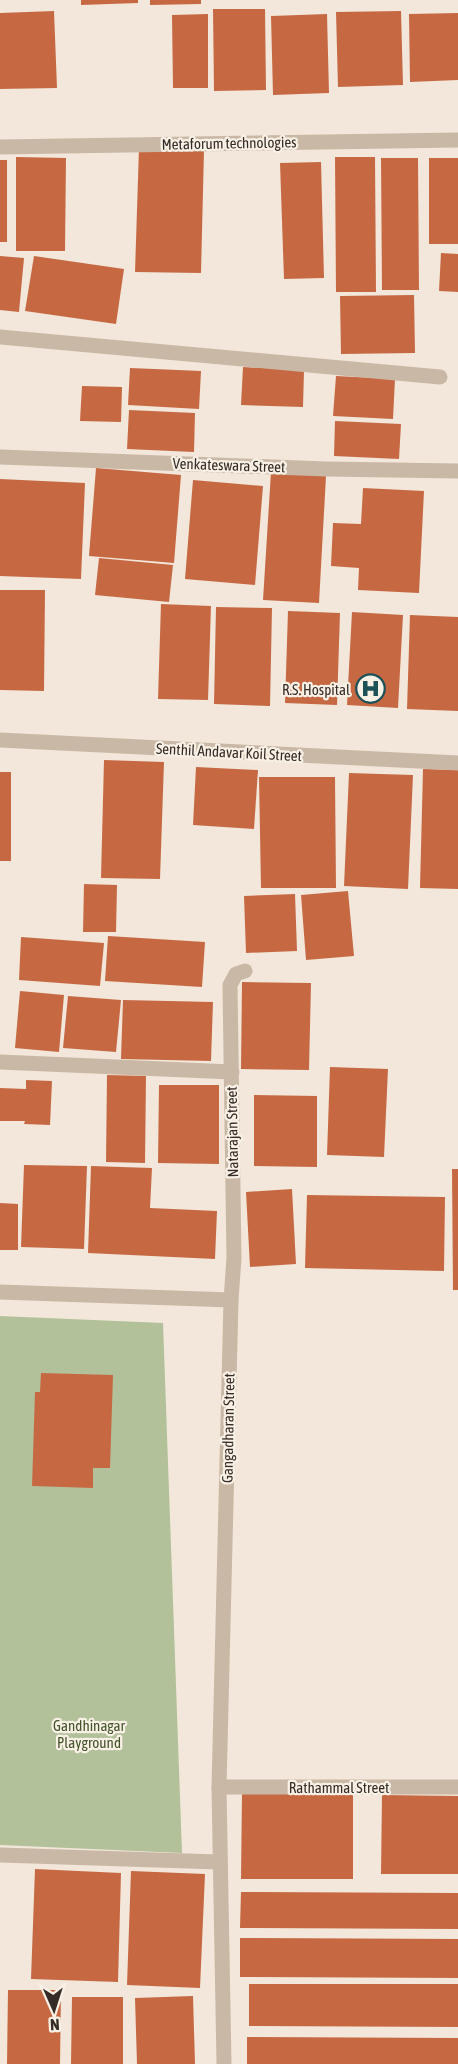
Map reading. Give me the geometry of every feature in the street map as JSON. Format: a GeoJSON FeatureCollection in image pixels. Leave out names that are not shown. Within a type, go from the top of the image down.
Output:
{"type":"FeatureCollection","features":[{"type":"Feature","properties":{"kind":"street","name":"Metaforum technologies"},"geometry":{"type":"LineString","coordinates":[[0,147],[458,140]]}},
{"type":"Feature","properties":{"kind":"street"},"geometry":{"type":"LineString","coordinates":[[0,337],[440,377]]}},
{"type":"Feature","properties":{"kind":"street","name":"Venkateswara Street"},"geometry":{"type":"LineString","coordinates":[[0,457],[326,469],[458,471]]}},
{"type":"Feature","properties":{"kind":"street","name":"Senthil Andavar Koil Street"},"geometry":{"type":"LineString","coordinates":[[0,740],[458,763]]}},
{"type":"Feature","properties":{"kind":"street","name":"Natarajan Street"},"geometry":{"type":"LineString","coordinates":[[231,1300],[234,1258],[230,985],[236,974],[245,971]]}},
{"type":"Feature","properties":{"kind":"street"},"geometry":{"type":"LineString","coordinates":[[0,1062],[232,1072]]}},
{"type":"Feature","properties":{"kind":"street"},"geometry":{"type":"LineString","coordinates":[[0,1292],[231,1300]]}},
{"type":"Feature","properties":{"kind":"street","name":"Gangadharan Street"},"geometry":{"type":"LineString","coordinates":[[224,2064],[219,1787],[231,1300]]}},
{"type":"Feature","properties":{"kind":"street","name":"Rathammal Street"},"geometry":{"type":"LineString","coordinates":[[219,1787],[458,1787]]}},
{"type":"Feature","properties":{"kind":"street"},"geometry":{"type":"LineString","coordinates":[[0,1855],[219,1862]]}},
{"type":"Feature","properties":{"kind":"green space","name":"Gandhinagar Playground"},"geometry":{"type":"Polygon","coordinates":[[[0,1316],[163,1323],[182,1853],[0,1845],[0,1316]]]}},
{"type":"Feature","properties":{"kind":"building"},"geometry":{"type":"Polygon","coordinates":[[[81,0],[138,0],[138,3],[81,5],[81,0]]]}},
{"type":"Feature","properties":{"kind":"building"},"geometry":{"type":"Polygon","coordinates":[[[150,0],[201,0],[201,4],[150,5],[150,0]]]}},
{"type":"Feature","properties":{"kind":"building"},"geometry":{"type":"Polygon","coordinates":[[[213,9],[265,9],[266,90],[214,91],[213,9]]]}},
{"type":"Feature","properties":{"kind":"building"},"geometry":{"type":"Polygon","coordinates":[[[54,11],[57,88],[0,89],[0,13],[54,11]]]}},
{"type":"Feature","properties":{"kind":"building"},"geometry":{"type":"Polygon","coordinates":[[[401,11],[403,85],[338,87],[336,12],[401,11]]]}},
{"type":"Feature","properties":{"kind":"building"},"geometry":{"type":"Polygon","coordinates":[[[458,13],[458,80],[410,82],[409,14],[458,13]]]}},
{"type":"Feature","properties":{"kind":"building"},"geometry":{"type":"Polygon","coordinates":[[[208,14],[208,88],[173,88],[172,15],[208,14]]]}},
{"type":"Feature","properties":{"kind":"building"},"geometry":{"type":"Polygon","coordinates":[[[327,14],[329,93],[273,95],[271,16],[327,14]]]}},
{"type":"Feature","properties":{"kind":"building"},"geometry":{"type":"Polygon","coordinates":[[[139,148],[204,150],[201,273],[135,272],[139,148]]]}},
{"type":"Feature","properties":{"kind":"building"},"geometry":{"type":"Polygon","coordinates":[[[16,157],[66,158],[65,251],[16,251],[16,157]]]}},
{"type":"Feature","properties":{"kind":"building"},"geometry":{"type":"Polygon","coordinates":[[[335,157],[375,157],[376,292],[336,292],[335,157]]]}},
{"type":"Feature","properties":{"kind":"building"},"geometry":{"type":"Polygon","coordinates":[[[381,158],[418,158],[419,290],[382,290],[381,158]]]}},
{"type":"Feature","properties":{"kind":"building"},"geometry":{"type":"Polygon","coordinates":[[[429,158],[458,158],[458,244],[429,244],[429,158]]]}},
{"type":"Feature","properties":{"kind":"building"},"geometry":{"type":"Polygon","coordinates":[[[0,160],[7,160],[7,242],[0,242],[0,160]]]}},
{"type":"Feature","properties":{"kind":"building"},"geometry":{"type":"Polygon","coordinates":[[[321,162],[324,278],[284,279],[280,163],[321,162]]]}},
{"type":"Feature","properties":{"kind":"building"},"geometry":{"type":"Polygon","coordinates":[[[441,253],[458,254],[458,292],[439,291],[441,253]]]}},
{"type":"Feature","properties":{"kind":"building"},"geometry":{"type":"Polygon","coordinates":[[[0,256],[24,258],[19,312],[0,310],[0,256]]]}},
{"type":"Feature","properties":{"kind":"building"},"geometry":{"type":"Polygon","coordinates":[[[34,256],[124,269],[116,324],[25,311],[34,256]]]}},
{"type":"Feature","properties":{"kind":"building"},"geometry":{"type":"Polygon","coordinates":[[[414,295],[415,353],[341,354],[340,296],[414,295]]]}},
{"type":"Feature","properties":{"kind":"building"},"geometry":{"type":"Polygon","coordinates":[[[243,367],[304,370],[303,407],[241,405],[243,367]]]}},
{"type":"Feature","properties":{"kind":"building"},"geometry":{"type":"Polygon","coordinates":[[[130,368],[201,371],[199,409],[128,405],[130,368]]]}},
{"type":"Feature","properties":{"kind":"building"},"geometry":{"type":"Polygon","coordinates":[[[336,376],[395,379],[393,419],[333,416],[336,376]]]}},
{"type":"Feature","properties":{"kind":"building"},"geometry":{"type":"Polygon","coordinates":[[[82,386],[122,387],[121,422],[80,421],[82,386]]]}},
{"type":"Feature","properties":{"kind":"building"},"geometry":{"type":"Polygon","coordinates":[[[129,410],[195,413],[194,452],[127,449],[129,410]]]}},
{"type":"Feature","properties":{"kind":"building"},"geometry":{"type":"Polygon","coordinates":[[[335,421],[401,424],[399,459],[334,456],[335,421]]]}},
{"type":"Feature","properties":{"kind":"building"},"geometry":{"type":"Polygon","coordinates":[[[96,468],[181,475],[174,563],[89,556],[96,468]]]}},
{"type":"Feature","properties":{"kind":"building"},"geometry":{"type":"Polygon","coordinates":[[[271,472],[326,476],[319,603],[263,600],[271,472]]]}},
{"type":"Feature","properties":{"kind":"building"},"geometry":{"type":"Polygon","coordinates":[[[0,479],[85,483],[81,579],[0,576],[0,479]]]}},
{"type":"Feature","properties":{"kind":"building"},"geometry":{"type":"Polygon","coordinates":[[[193,480],[263,486],[255,585],[185,579],[193,480]]]}},
{"type":"Feature","properties":{"kind":"building"},"geometry":{"type":"Polygon","coordinates":[[[363,488],[424,491],[419,593],[358,590],[359,568],[331,566],[333,523],[361,524],[363,488]]]}},
{"type":"Feature","properties":{"kind":"building"},"geometry":{"type":"Polygon","coordinates":[[[99,558],[173,565],[169,602],[95,595],[99,558]]]}},
{"type":"Feature","properties":{"kind":"building"},"geometry":{"type":"Polygon","coordinates":[[[0,590],[45,590],[44,691],[0,690],[0,590]]]}},
{"type":"Feature","properties":{"kind":"building"},"geometry":{"type":"Polygon","coordinates":[[[161,604],[211,606],[208,700],[158,699],[161,604]]]}},
{"type":"Feature","properties":{"kind":"building"},"geometry":{"type":"Polygon","coordinates":[[[216,607],[272,608],[270,706],[214,704],[216,607]]]}},
{"type":"Feature","properties":{"kind":"building"},"geometry":{"type":"Polygon","coordinates":[[[288,611],[340,613],[337,705],[285,703],[288,611]]]}},
{"type":"Feature","properties":{"kind":"building"},"geometry":{"type":"Polygon","coordinates":[[[352,612],[403,615],[398,708],[347,705],[352,612]]]}},
{"type":"Feature","properties":{"kind":"building"},"geometry":{"type":"Polygon","coordinates":[[[410,615],[458,617],[458,711],[407,709],[410,615]]]}},
{"type":"Feature","properties":{"kind":"building"},"geometry":{"type":"Polygon","coordinates":[[[104,760],[164,762],[160,879],[101,878],[104,760]]]}},
{"type":"Feature","properties":{"kind":"building"},"geometry":{"type":"Polygon","coordinates":[[[196,767],[258,770],[254,829],[193,825],[196,767]]]}},
{"type":"Feature","properties":{"kind":"building"},"geometry":{"type":"Polygon","coordinates":[[[423,769],[458,770],[458,889],[420,888],[423,769]]]}},
{"type":"Feature","properties":{"kind":"building"},"geometry":{"type":"Polygon","coordinates":[[[0,772],[11,772],[11,861],[0,861],[0,772]]]}},
{"type":"Feature","properties":{"kind":"building"},"geometry":{"type":"Polygon","coordinates":[[[349,773],[413,775],[408,889],[344,886],[349,773]]]}},
{"type":"Feature","properties":{"kind":"building"},"geometry":{"type":"Polygon","coordinates":[[[259,777],[335,777],[336,888],[261,888],[259,777]]]}},
{"type":"Feature","properties":{"kind":"building"},"geometry":{"type":"Polygon","coordinates":[[[84,884],[117,885],[116,932],[83,932],[84,884]]]}},
{"type":"Feature","properties":{"kind":"building"},"geometry":{"type":"Polygon","coordinates":[[[348,891],[354,956],[306,960],[301,895],[348,891]]]}},
{"type":"Feature","properties":{"kind":"building"},"geometry":{"type":"Polygon","coordinates":[[[295,894],[297,951],[246,953],[244,896],[295,894]]]}},
{"type":"Feature","properties":{"kind":"building"},"geometry":{"type":"Polygon","coordinates":[[[108,936],[205,942],[202,987],[105,981],[108,936]]]}},
{"type":"Feature","properties":{"kind":"building"},"geometry":{"type":"Polygon","coordinates":[[[21,937],[104,943],[100,986],[19,980],[21,937]]]}},
{"type":"Feature","properties":{"kind":"building"},"geometry":{"type":"Polygon","coordinates":[[[242,982],[311,983],[309,1070],[241,1069],[242,982]]]}},
{"type":"Feature","properties":{"kind":"building"},"geometry":{"type":"Polygon","coordinates":[[[20,991],[64,995],[59,1052],[15,1048],[20,991]]]}},
{"type":"Feature","properties":{"kind":"building"},"geometry":{"type":"Polygon","coordinates":[[[68,996],[121,1000],[116,1052],[63,1048],[68,996]]]}},
{"type":"Feature","properties":{"kind":"building"},"geometry":{"type":"Polygon","coordinates":[[[123,1000],[213,1002],[211,1061],[121,1059],[123,1000]]]}},
{"type":"Feature","properties":{"kind":"building"},"geometry":{"type":"Polygon","coordinates":[[[330,1067],[388,1069],[384,1157],[327,1155],[330,1067]]]}},
{"type":"Feature","properties":{"kind":"building"},"geometry":{"type":"Polygon","coordinates":[[[107,1075],[146,1076],[145,1163],[106,1162],[107,1075]]]}},
{"type":"Feature","properties":{"kind":"building"},"geometry":{"type":"Polygon","coordinates":[[[26,1080],[52,1081],[50,1125],[24,1124],[25,1121],[0,1121],[0,1088],[26,1089],[26,1080]]]}},
{"type":"Feature","properties":{"kind":"building"},"geometry":{"type":"Polygon","coordinates":[[[159,1085],[219,1085],[219,1164],[158,1163],[159,1085]]]}},
{"type":"Feature","properties":{"kind":"building"},"geometry":{"type":"Polygon","coordinates":[[[254,1095],[317,1096],[317,1167],[254,1166],[254,1095]]]}},
{"type":"Feature","properties":{"kind":"building"},"geometry":{"type":"Polygon","coordinates":[[[24,1165],[87,1166],[84,1249],[21,1247],[24,1165]]]}},
{"type":"Feature","properties":{"kind":"building"},"geometry":{"type":"Polygon","coordinates":[[[91,1166],[152,1168],[150,1208],[217,1211],[215,1259],[88,1253],[91,1166]]]}},
{"type":"Feature","properties":{"kind":"building"},"geometry":{"type":"Polygon","coordinates":[[[452,1169],[458,1169],[458,1290],[453,1290],[452,1169]]]}},
{"type":"Feature","properties":{"kind":"building"},"geometry":{"type":"Polygon","coordinates":[[[292,1189],[296,1264],[250,1267],[246,1192],[292,1189]]]}},
{"type":"Feature","properties":{"kind":"building"},"geometry":{"type":"Polygon","coordinates":[[[307,1195],[445,1197],[444,1271],[305,1268],[307,1195]]]}},
{"type":"Feature","properties":{"kind":"building"},"geometry":{"type":"Polygon","coordinates":[[[0,1203],[18,1204],[18,1250],[0,1250],[0,1203]]]}},
{"type":"Feature","properties":{"kind":"building"},"geometry":{"type":"Polygon","coordinates":[[[41,1373],[113,1375],[110,1468],[93,1468],[93,1488],[32,1486],[35,1392],[40,1392],[41,1373]]]}},
{"type":"Feature","properties":{"kind":"building"},"geometry":{"type":"Polygon","coordinates":[[[242,1793],[353,1794],[353,1879],[241,1879],[242,1793]]]}},
{"type":"Feature","properties":{"kind":"building"},"geometry":{"type":"Polygon","coordinates":[[[382,1795],[458,1796],[458,1874],[381,1874],[382,1795]]]}},
{"type":"Feature","properties":{"kind":"building"},"geometry":{"type":"Polygon","coordinates":[[[35,1869],[121,1873],[118,1982],[31,1979],[35,1869]]]}},
{"type":"Feature","properties":{"kind":"building"},"geometry":{"type":"Polygon","coordinates":[[[131,1871],[205,1874],[200,1988],[127,1985],[131,1871]]]}},
{"type":"Feature","properties":{"kind":"building"},"geometry":{"type":"Polygon","coordinates":[[[241,1892],[458,1893],[458,1929],[240,1928],[241,1892]]]}},
{"type":"Feature","properties":{"kind":"building"},"geometry":{"type":"Polygon","coordinates":[[[240,1938],[458,1939],[458,1978],[240,1977],[240,1938]]]}},
{"type":"Feature","properties":{"kind":"building"},"geometry":{"type":"Polygon","coordinates":[[[249,1984],[458,1984],[458,2027],[249,2026],[249,1984]]]}},
{"type":"Feature","properties":{"kind":"building"},"geometry":{"type":"Polygon","coordinates":[[[8,1990],[61,1990],[60,2064],[7,2064],[8,1990]]]}},
{"type":"Feature","properties":{"kind":"building"},"geometry":{"type":"Polygon","coordinates":[[[193,1996],[195,2064],[137,2064],[135,1998],[193,1996]]]}},
{"type":"Feature","properties":{"kind":"building"},"geometry":{"type":"Polygon","coordinates":[[[72,1997],[123,1997],[123,2064],[71,2064],[72,1997]]]}},
{"type":"Feature","properties":{"kind":"building"},"geometry":{"type":"Polygon","coordinates":[[[247,2037],[458,2038],[458,2064],[247,2064],[247,2037]]]}},
{"type":"Feature","properties":{"kind":"place","name":"R.S. Hospital"},"geometry":{"type":"Point","coordinates":[371,689]}}]}
